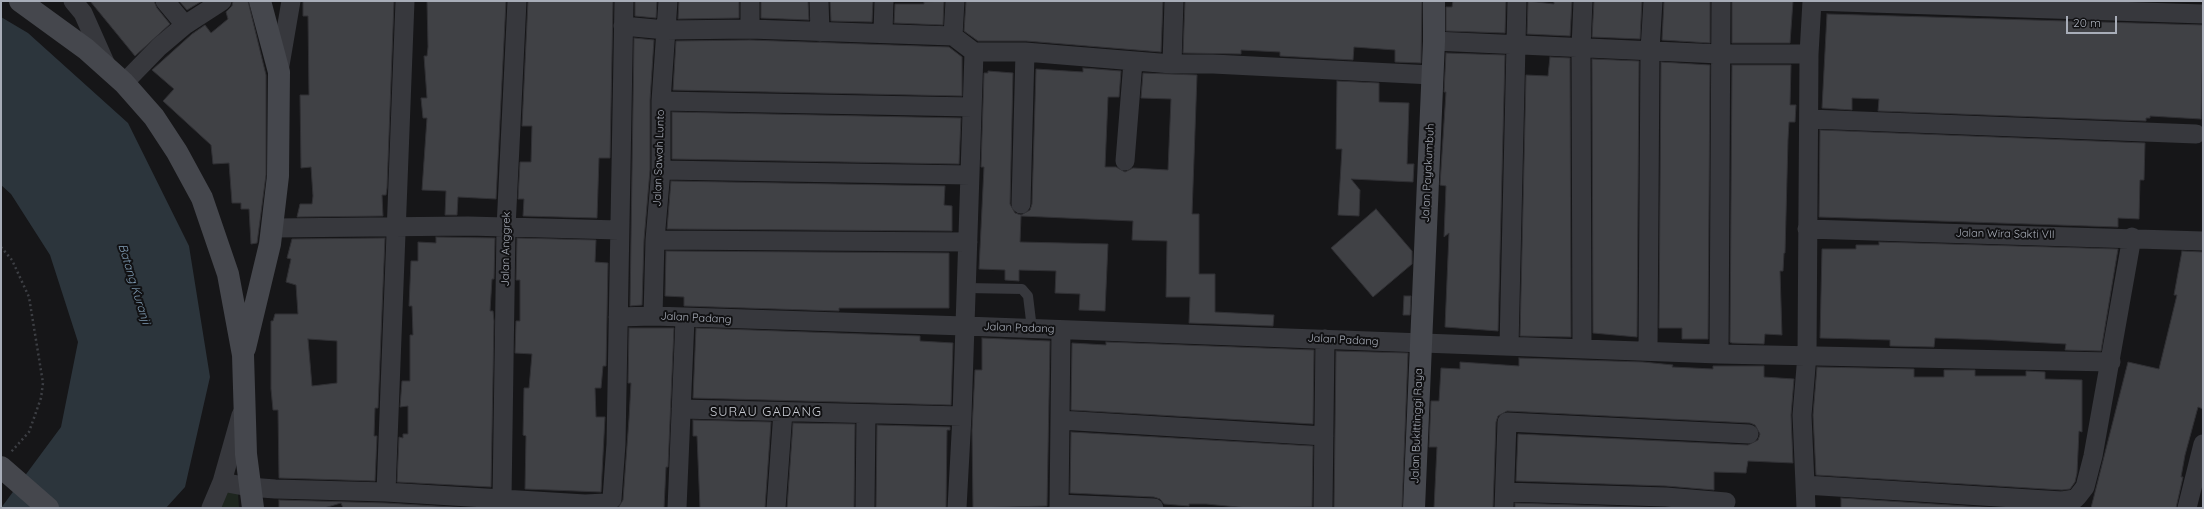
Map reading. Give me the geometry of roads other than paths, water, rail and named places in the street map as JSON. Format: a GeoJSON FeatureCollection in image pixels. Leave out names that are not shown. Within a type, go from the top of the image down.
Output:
{"type":"FeatureCollection","features":[{"type":"Feature","properties":{"kind":"main road"},"geometry":{"type":"LineString","coordinates":[[20,1],[86,49],[124,83],[154,117],[173,146],[202,198],[228,274],[243,355],[244,404],[249,487],[252,508]]}},
{"type":"Feature","properties":{"kind":"main road"},"geometry":{"type":"LineString","coordinates":[[243,355],[273,228],[278,176],[279,72],[260,1]]}},
{"type":"Feature","properties":{"kind":"main road","name":"Jalan Payakumbuh"},"geometry":{"type":"LineString","coordinates":[[1420,344],[1434,41],[1434,1]]}},
{"type":"Feature","properties":{"kind":"main road"},"geometry":{"type":"LineString","coordinates":[[228,274],[261,277]]}},
{"type":"Feature","properties":{"kind":"main road","name":"Jalan Bukittinggi Raya"},"geometry":{"type":"LineString","coordinates":[[1414,508],[1420,344]]}},
{"type":"Feature","properties":{"kind":"main road"},"geometry":{"type":"LineString","coordinates":[[7,467],[48,508]]}},
{"type":"Feature","properties":{"kind":"street"},"geometry":{"type":"LineString","coordinates":[[73,1],[83,13],[108,68]]}},
{"type":"Feature","properties":{"kind":"street"},"geometry":{"type":"LineString","coordinates":[[165,1],[185,25]]}},
{"type":"Feature","properties":{"kind":"street"},"geometry":{"type":"LineString","coordinates":[[124,83],[159,47],[185,25],[222,1]]}},
{"type":"Feature","properties":{"kind":"street"},"geometry":{"type":"LineString","coordinates":[[279,72],[291,1]]}},
{"type":"Feature","properties":{"kind":"street"},"geometry":{"type":"LineString","coordinates":[[386,492],[405,1]]}},
{"type":"Feature","properties":{"kind":"street","name":"Jalan Anggrek"},"geometry":{"type":"LineString","coordinates":[[502,498],[506,228],[517,1]]}},
{"type":"Feature","properties":{"kind":"street"},"geometry":{"type":"LineString","coordinates":[[222,482],[249,487],[502,498],[561,505],[606,503],[613,497],[624,1]]}},
{"type":"Feature","properties":{"kind":"street","name":"Jalan Sawah Lunto"},"geometry":{"type":"LineString","coordinates":[[653,316],[655,240],[661,170],[661,101],[668,1]]}},
{"type":"Feature","properties":{"kind":"street"},"geometry":{"type":"LineString","coordinates":[[750,1],[750,29]]}},
{"type":"Feature","properties":{"kind":"street"},"geometry":{"type":"LineString","coordinates":[[819,1],[820,32]]}},
{"type":"Feature","properties":{"kind":"street"},"geometry":{"type":"LineString","coordinates":[[883,32],[884,1]]}},
{"type":"Feature","properties":{"kind":"street"},"geometry":{"type":"LineString","coordinates":[[953,36],[954,1]]}},
{"type":"Feature","properties":{"kind":"street"},"geometry":{"type":"LineString","coordinates":[[1172,64],[1174,1]]}},
{"type":"Feature","properties":{"kind":"street"},"geometry":{"type":"LineString","coordinates":[[1509,346],[1517,1]]}},
{"type":"Feature","properties":{"kind":"street"},"geometry":{"type":"LineString","coordinates":[[1582,349],[1581,48],[1583,1]]}},
{"type":"Feature","properties":{"kind":"street"},"geometry":{"type":"LineString","coordinates":[[1648,351],[1650,50],[1653,1]]}},
{"type":"Feature","properties":{"kind":"street"},"geometry":{"type":"LineString","coordinates":[[1719,354],[1721,1]]}},
{"type":"Feature","properties":{"kind":"street"},"geometry":{"type":"LineString","coordinates":[[1806,508],[1802,415],[1807,355],[1809,54],[1812,1],[2203,14]]}},
{"type":"Feature","properties":{"kind":"street"},"geometry":{"type":"LineString","coordinates":[[623,26],[666,30],[750,29],[820,32],[883,32],[953,36],[974,52],[1024,52],[1133,62],[1213,64],[1432,75]]}},
{"type":"Feature","properties":{"kind":"street"},"geometry":{"type":"LineString","coordinates":[[1434,41],[1515,46],[1650,50],[1720,54],[1809,54]]}},
{"type":"Feature","properties":{"kind":"street"},"geometry":{"type":"LineString","coordinates":[[957,508],[962,416],[974,52]]}},
{"type":"Feature","properties":{"kind":"street"},"geometry":{"type":"LineString","coordinates":[[1021,204],[1024,52]]}},
{"type":"Feature","properties":{"kind":"street"},"geometry":{"type":"LineString","coordinates":[[1126,161],[1133,62]]}},
{"type":"Feature","properties":{"kind":"street"},"geometry":{"type":"LineString","coordinates":[[661,101],[972,107]]}},
{"type":"Feature","properties":{"kind":"street"},"geometry":{"type":"LineString","coordinates":[[1809,119],[2196,134]]}},
{"type":"Feature","properties":{"kind":"street"},"geometry":{"type":"LineString","coordinates":[[661,170],[970,175]]}},
{"type":"Feature","properties":{"kind":"street"},"geometry":{"type":"LineString","coordinates":[[273,228],[397,226],[619,230]]}},
{"type":"Feature","properties":{"kind":"street","name":"Jalan Wira Sakti VII"},"geometry":{"type":"LineString","coordinates":[[1807,229],[2132,237],[2203,241]]}},
{"type":"Feature","properties":{"kind":"street"},"geometry":{"type":"LineString","coordinates":[[1805,485],[2062,501],[2074,499],[2085,487],[2111,362],[2132,237]]}},
{"type":"Feature","properties":{"kind":"street"},"geometry":{"type":"LineString","coordinates":[[655,240],[968,242]]}},
{"type":"Feature","properties":{"kind":"street","name":"Jalan Padang"},"geometry":{"type":"LineString","coordinates":[[618,317],[653,316],[685,319],[965,326],[1719,354],[2111,362]]}},
{"type":"Feature","properties":{"kind":"street"},"geometry":{"type":"LineString","coordinates":[[677,508],[685,319]]}},
{"type":"Feature","properties":{"kind":"street"},"geometry":{"type":"LineString","coordinates":[[1061,330],[1059,506],[1154,508]]}},
{"type":"Feature","properties":{"kind":"street"},"geometry":{"type":"LineString","coordinates":[[1323,508],[1325,339]]}},
{"type":"Feature","properties":{"kind":"street"},"geometry":{"type":"LineString","coordinates":[[211,508],[222,482],[244,404]]}},
{"type":"Feature","properties":{"kind":"street"},"geometry":{"type":"LineString","coordinates":[[681,409],[962,416]]}},
{"type":"Feature","properties":{"kind":"street"},"geometry":{"type":"LineString","coordinates":[[776,508],[783,412]]}},
{"type":"Feature","properties":{"kind":"street"},"geometry":{"type":"LineString","coordinates":[[865,508],[866,414]]}},
{"type":"Feature","properties":{"kind":"street"},"geometry":{"type":"LineString","coordinates":[[1060,420],[1324,436]]}},
{"type":"Feature","properties":{"kind":"street"},"geometry":{"type":"LineString","coordinates":[[1726,502],[1666,497],[1505,500],[1506,422],[1749,434]]}},
{"type":"Feature","properties":{"kind":"street"},"geometry":{"type":"LineString","coordinates":[[2187,508],[2203,444]]}},
{"type":"Feature","properties":{"kind":"lane"},"geometry":{"type":"LineString","coordinates":[[966,288],[1022,289],[1028,296],[1032,329]]}},
{"type":"Feature","properties":{"kind":"water","name":"Batang Kuranji"},"geometry":{"type":"Polygon","coordinates":[[[1,17],[28,33],[128,123],[189,246],[210,377],[185,487],[166,508],[1,508],[61,427],[78,342],[50,255],[11,194],[1,185],[1,17]]]}},
{"type":"Feature","properties":{"kind":"district","name":"SURAU GADANG"},"geometry":{"type":"Point","coordinates":[766,412]}}]}
